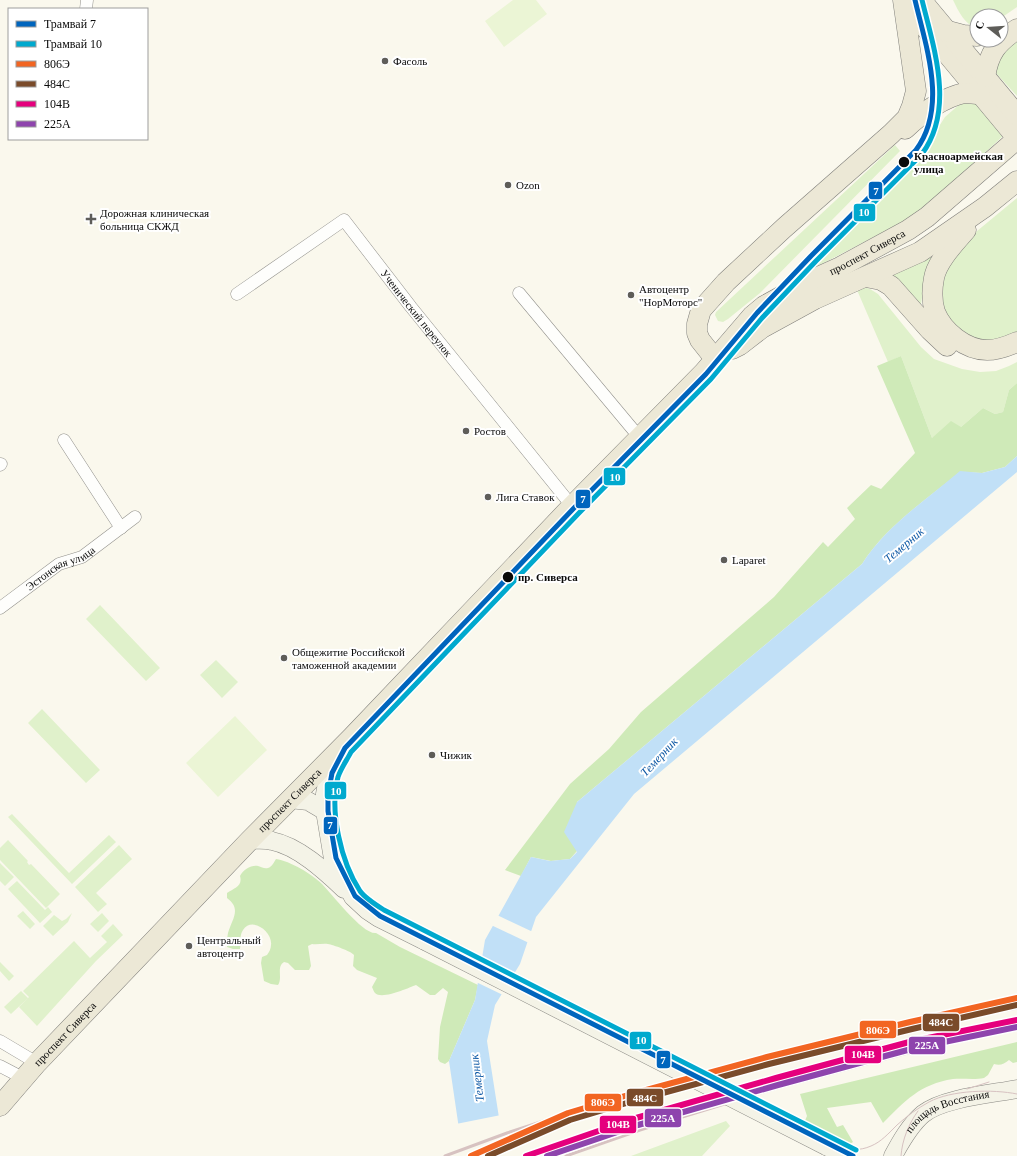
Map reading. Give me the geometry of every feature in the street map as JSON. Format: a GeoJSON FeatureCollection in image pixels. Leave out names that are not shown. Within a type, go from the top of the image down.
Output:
{"type":"FeatureCollection","features":[{"type":"Feature","properties":{"kind":"main road"},"geometry":{"type":"LineString","coordinates":[[904,0],[915,15],[988,91],[1017,115]]}},
{"type":"Feature","properties":{"kind":"main road"},"geometry":{"type":"LineString","coordinates":[[715,359],[700,340],[698,333],[697,324],[702,310],[726,282],[907,118],[916,91],[904,0]]}},
{"type":"Feature","properties":{"kind":"main road"},"geometry":{"type":"LineString","coordinates":[[923,0],[927,7],[948,31],[988,91],[1017,139]]}},
{"type":"Feature","properties":{"kind":"main road"},"geometry":{"type":"LineString","coordinates":[[988,91],[988,63],[993,50],[1003,39],[1017,29]]}},
{"type":"Feature","properties":{"kind":"main road"},"geometry":{"type":"LineString","coordinates":[[948,31],[963,36],[969,36]]}},
{"type":"Feature","properties":{"kind":"main road"},"geometry":{"type":"LineString","coordinates":[[714,296],[730,286],[924,113],[951,97],[966,93],[988,91]]}},
{"type":"Feature","properties":{"kind":"main road","name":"проспект Сиверса"},"geometry":{"type":"LineString","coordinates":[[0,1106],[37,1063],[250,840],[343,747],[572,506],[640,438],[715,359],[752,316],[764,306],[908,230],[927,217],[1017,139]]}},
{"type":"Feature","properties":{"kind":"main road","name":"проспект Сиверса"},"geometry":{"type":"LineString","coordinates":[[715,359],[740,344],[762,328],[815,299],[920,252],[986,207],[1017,180]]}},
{"type":"Feature","properties":{"kind":"main road"},"geometry":{"type":"LineString","coordinates":[[986,207],[945,254],[942,260],[934,277],[933,296],[935,311],[942,324],[958,340],[968,346],[988,350],[1003,348],[1017,342]]}},
{"type":"Feature","properties":{"kind":"main road"},"geometry":{"type":"LineString","coordinates":[[866,277],[881,280],[891,286],[930,330],[951,349],[964,356],[987,360],[1001,358],[1017,353]]}},
{"type":"Feature","properties":{"kind":"street","name":"Ученический переулок"},"geometry":{"type":"LineString","coordinates":[[237,294],[344,220],[572,506]]}},
{"type":"Feature","properties":{"kind":"street"},"geometry":{"type":"LineString","coordinates":[[519,293],[640,438]]}},
{"type":"Feature","properties":{"kind":"street"},"geometry":{"type":"LineString","coordinates":[[64,440],[121,528]]}},
{"type":"Feature","properties":{"kind":"street","name":"Эстонская улица"},"geometry":{"type":"LineString","coordinates":[[0,608],[59,564],[82,557],[135,517]]}},
{"type":"Feature","properties":{"kind":"street"},"geometry":{"type":"LineString","coordinates":[[343,747],[329,772],[325,794],[325,812],[333,859],[353,897]]}},
{"type":"Feature","properties":{"kind":"street"},"geometry":{"type":"LineString","coordinates":[[290,799],[308,801],[325,812]]}},
{"type":"Feature","properties":{"kind":"street"},"geometry":{"type":"LineString","coordinates":[[250,840],[271,840],[283,844],[302,855],[329,875],[367,910],[379,918],[846,1156]]}},
{"type":"Feature","properties":{"kind":"street"},"geometry":{"type":"LineString","coordinates":[[0,1041],[37,1063]]}},
{"type":"Feature","properties":{"kind":"street"},"geometry":{"type":"LineString","coordinates":[[0,1066],[23,1078]]}},
{"type":"Feature","properties":{"kind":"street","name":"площадь Восстания"},"geometry":{"type":"LineString","coordinates":[[893,1156],[906,1133],[923,1114],[932,1108],[946,1102],[1017,1089]]}},
{"type":"Feature","properties":{"kind":"green space"},"geometry":{"type":"Polygon","coordinates":[[[513,0],[536,0],[547,14],[504,47],[485,21],[513,0]]]}},
{"type":"Feature","properties":{"kind":"green space"},"geometry":{"type":"Polygon","coordinates":[[[953,0],[1017,0],[1017,7],[1009,12],[1009,8],[969,8],[969,24],[960,13],[953,0]]]}},
{"type":"Feature","properties":{"kind":"green space"},"geometry":{"type":"Polygon","coordinates":[[[1017,35],[1017,96],[994,71],[995,60],[1006,48],[1009,48],[1009,44],[1017,35]]]}},
{"type":"Feature","properties":{"kind":"green space"},"geometry":{"type":"Polygon","coordinates":[[[976,101],[1003,136],[920,213],[812,269],[811,267],[918,159],[945,117],[961,103],[976,101]]]}},
{"type":"Feature","properties":{"kind":"green space"},"geometry":{"type":"Polygon","coordinates":[[[895,145],[900,151],[760,293],[728,319],[723,322],[718,321],[715,315],[716,312],[895,145]]]}},
{"type":"Feature","properties":{"kind":"green space"},"geometry":{"type":"Polygon","coordinates":[[[1017,198],[1017,334],[1000,341],[977,342],[955,330],[941,307],[941,280],[951,259],[965,241],[1017,198]]]}},
{"type":"Feature","properties":{"kind":"green space"},"geometry":{"type":"Polygon","coordinates":[[[934,252],[936,255],[926,271],[921,304],[919,305],[893,275],[934,252]]]}},
{"type":"Feature","properties":{"kind":"green space"},"geometry":{"type":"Polygon","coordinates":[[[864,287],[878,294],[921,347],[934,359],[962,369],[980,372],[996,371],[1017,362],[1017,383],[1009,390],[1003,412],[995,414],[983,408],[961,427],[932,438],[901,356],[888,362],[857,290],[864,287]]]}},
{"type":"Feature","properties":{"kind":"green space"},"geometry":{"type":"Polygon","coordinates":[[[901,356],[932,438],[951,421],[961,427],[983,408],[995,414],[1003,412],[1009,390],[1017,383],[1017,456],[1005,467],[982,473],[960,472],[920,503],[883,538],[862,564],[577,802],[577,851],[570,859],[551,861],[531,857],[521,876],[505,870],[570,784],[609,749],[641,712],[774,597],[823,542],[828,547],[855,519],[847,508],[871,485],[881,489],[915,453],[877,366],[901,356]]]}},
{"type":"Feature","properties":{"kind":"green space"},"geometry":{"type":"Polygon","coordinates":[[[100,605],[160,668],[146,681],[86,619],[100,605]]]}},
{"type":"Feature","properties":{"kind":"green space"},"geometry":{"type":"Polygon","coordinates":[[[216,660],[238,682],[222,698],[200,675],[216,660]]]}},
{"type":"Feature","properties":{"kind":"green space"},"geometry":{"type":"Polygon","coordinates":[[[42,709],[100,770],[86,783],[28,723],[42,709]]]}},
{"type":"Feature","properties":{"kind":"green space"},"geometry":{"type":"Polygon","coordinates":[[[235,716],[267,750],[218,797],[186,763],[235,716]]]}},
{"type":"Feature","properties":{"kind":"green space"},"geometry":{"type":"Polygon","coordinates":[[[12,814],[69,873],[109,835],[116,842],[72,884],[8,817],[12,814]]]}},
{"type":"Feature","properties":{"kind":"green space"},"geometry":{"type":"Polygon","coordinates":[[[8,840],[28,861],[27,862],[29,865],[31,864],[60,894],[46,908],[0,860],[0,848],[8,840]]]}},
{"type":"Feature","properties":{"kind":"green space"},"geometry":{"type":"Polygon","coordinates":[[[119,845],[132,859],[96,893],[107,904],[98,912],[75,887],[119,845]]]}},
{"type":"Feature","properties":{"kind":"green space"},"geometry":{"type":"Polygon","coordinates":[[[276,859],[294,865],[318,880],[363,928],[370,932],[376,933],[400,947],[478,985],[475,1000],[449,1061],[445,1064],[440,1062],[438,1059],[440,1027],[448,992],[443,988],[435,995],[430,995],[416,985],[395,993],[378,995],[372,987],[377,978],[357,970],[353,966],[354,955],[342,948],[326,944],[312,944],[308,946],[311,966],[309,970],[295,970],[288,963],[284,962],[280,967],[280,979],[278,985],[271,984],[264,981],[261,963],[262,957],[267,955],[270,950],[271,940],[269,935],[261,927],[251,925],[247,926],[243,930],[240,949],[227,947],[228,933],[235,910],[232,902],[227,898],[227,893],[239,884],[241,879],[240,876],[245,870],[255,866],[268,868],[272,866],[276,859]]]}},
{"type":"Feature","properties":{"kind":"green space"},"geometry":{"type":"Polygon","coordinates":[[[0,863],[14,877],[5,886],[0,881],[0,863]]]}},
{"type":"Feature","properties":{"kind":"green space"},"geometry":{"type":"Polygon","coordinates":[[[17,881],[45,910],[48,907],[52,912],[40,923],[8,889],[17,881]]]}},
{"type":"Feature","properties":{"kind":"green space"},"geometry":{"type":"Polygon","coordinates":[[[23,911],[35,924],[30,929],[17,916],[23,911]]]}},
{"type":"Feature","properties":{"kind":"green space"},"geometry":{"type":"Polygon","coordinates":[[[72,913],[68,922],[53,936],[43,926],[54,915],[62,921],[72,913]]]}},
{"type":"Feature","properties":{"kind":"green space"},"geometry":{"type":"Polygon","coordinates":[[[102,913],[109,921],[98,932],[90,924],[102,913]]]}},
{"type":"Feature","properties":{"kind":"green space"},"geometry":{"type":"Polygon","coordinates":[[[113,924],[123,935],[96,961],[37,1026],[19,1007],[29,997],[23,991],[74,941],[90,958],[107,942],[101,936],[113,924]]]}},
{"type":"Feature","properties":{"kind":"green space"},"geometry":{"type":"Polygon","coordinates":[[[0,962],[14,976],[9,981],[0,971],[0,962]]]}},
{"type":"Feature","properties":{"kind":"green space"},"geometry":{"type":"Polygon","coordinates":[[[21,991],[28,998],[11,1014],[4,1007],[21,991]]]}},
{"type":"Feature","properties":{"kind":"green space"},"geometry":{"type":"Polygon","coordinates":[[[1017,1042],[1017,1062],[1013,1063],[1009,1060],[1002,1064],[994,1064],[988,1075],[984,1078],[941,1081],[922,1089],[906,1101],[883,1123],[871,1102],[827,1108],[837,1127],[843,1125],[853,1142],[848,1145],[843,1139],[837,1145],[830,1140],[831,1136],[804,1123],[807,1116],[800,1094],[1017,1042]]]}},
{"type":"Feature","properties":{"kind":"green space"},"geometry":{"type":"Polygon","coordinates":[[[726,1121],[730,1126],[702,1156],[631,1156],[726,1121]]]}},
{"type":"Feature","properties":{"kind":"water","name":"Темерник"},"geometry":{"type":"Polygon","coordinates":[[[1017,456],[1017,472],[634,794],[536,917],[520,964],[495,1005],[487,1041],[505,1156],[463,1156],[449,1061],[475,1000],[485,940],[531,857],[550,861],[570,859],[577,852],[564,832],[577,802],[862,564],[872,550],[907,514],[960,471],[982,473],[1005,467],[1017,456]]]}},
{"type":"Feature","properties":{"kind":"pier"},"geometry":{"type":"Polygon","coordinates":[[[497,915],[533,932],[529,943],[491,925],[497,915]]]}},
{"type":"Feature","properties":{"kind":"pier"},"geometry":{"type":"Polygon","coordinates":[[[480,957],[515,975],[503,995],[476,982],[480,957]]]}},
{"type":"Feature","properties":{"kind":"pier"},"geometry":{"type":"Polygon","coordinates":[[[501,1115],[507,1156],[461,1156],[456,1124],[501,1115]]]}},
{"type":"Feature","properties":{"kind":"tram line","name":"7"},"geometry":{"type":"LineString","coordinates":[[853,1156],[380,916],[355,896],[336,858],[328,811],[328,795],[332,773],[345,748],[574,508],[706,374],[757,313],[916,150],[926,133],[931,115],[933,96],[929,57],[915,0]]}},
{"type":"Feature","properties":{"kind":"tram line","name":"10"},"geometry":{"type":"LineString","coordinates":[[856,1150],[374,904],[360,891],[347,866],[338,836],[335,805],[338,777],[351,752],[579,513],[711,379],[762,318],[922,154],[932,136],[938,118],[940,98],[936,58],[922,0]]}},
{"type":"Feature","properties":{"kind":"tram line"},"geometry":{"type":"LineString","coordinates":[[967,1089],[989,1082]]}},
{"type":"Feature","properties":{"kind":"tram line"},"geometry":{"type":"LineString","coordinates":[[838,1148],[850,1150],[867,1148],[885,1137],[913,1112],[938,1098],[960,1093],[984,1091],[1017,1094]]}},
{"type":"Feature","properties":{"kind":"tram line"},"geometry":{"type":"LineString","coordinates":[[901,1156],[906,1132],[918,1111]]}},
{"type":"Feature","properties":{"kind":"railway"},"geometry":{"type":"LineString","coordinates":[[956,1020],[1017,1008]]}},
{"type":"Feature","properties":{"kind":"railway"},"geometry":{"type":"LineString","coordinates":[[566,1156],[640,1130],[780,1087],[915,1051],[1017,1029]]}},
{"type":"Feature","properties":{"kind":"railway"},"geometry":{"type":"LineString","coordinates":[[445,1156],[507,1133],[568,1113]]}},
{"type":"Feature","properties":{"kind":"transit line","name":"806Э"},"geometry":{"type":"LineString","coordinates":[[471,1156],[568,1113],[628,1095],[767,1057],[910,1022],[1017,998]]}},
{"type":"Feature","properties":{"kind":"transit line","name":"484С"},"geometry":{"type":"LineString","coordinates":[[488,1156],[570,1120],[630,1102],[769,1064],[1017,1005]]}},
{"type":"Feature","properties":{"kind":"transit line","name":"104В"},"geometry":{"type":"LineString","coordinates":[[526,1156],[636,1118],[776,1078],[913,1041],[1017,1020]]}},
{"type":"Feature","properties":{"kind":"transit line","name":"225А"},"geometry":{"type":"LineString","coordinates":[[547,1156],[638,1125],[778,1085],[915,1048],[1017,1027]]}},
{"type":"Feature","properties":{"kind":"place","name":"Фасоль"},"geometry":{"type":"Point","coordinates":[385,61]}},
{"type":"Feature","properties":{"kind":"place","name":"Красноармейская улица"},"geometry":{"type":"Point","coordinates":[904,162]}},
{"type":"Feature","properties":{"kind":"place","name":"Ozon"},"geometry":{"type":"Point","coordinates":[508,185]}},
{"type":"Feature","properties":{"kind":"place","name":"Дорожная клиническая больница СКЖД"},"geometry":{"type":"Point","coordinates":[91,219]}},
{"type":"Feature","properties":{"kind":"place","name":"Автоцентр \"НорМоторс\""},"geometry":{"type":"Point","coordinates":[631,295]}},
{"type":"Feature","properties":{"kind":"place","name":"Ростов"},"geometry":{"type":"Point","coordinates":[466,431]}},
{"type":"Feature","properties":{"kind":"place","name":"Лига Ставок"},"geometry":{"type":"Point","coordinates":[488,497]}},
{"type":"Feature","properties":{"kind":"place","name":"Laparet"},"geometry":{"type":"Point","coordinates":[724,560]}},
{"type":"Feature","properties":{"kind":"place","name":"пр. Сиверса"},"geometry":{"type":"Point","coordinates":[508,577]}},
{"type":"Feature","properties":{"kind":"place","name":"Общежитие Российской таможенной академии"},"geometry":{"type":"Point","coordinates":[284,658]}},
{"type":"Feature","properties":{"kind":"place","name":"Чижик"},"geometry":{"type":"Point","coordinates":[432,755]}},
{"type":"Feature","properties":{"kind":"place","name":"Центральный автоцентр"},"geometry":{"type":"Point","coordinates":[189,946]}}]}
